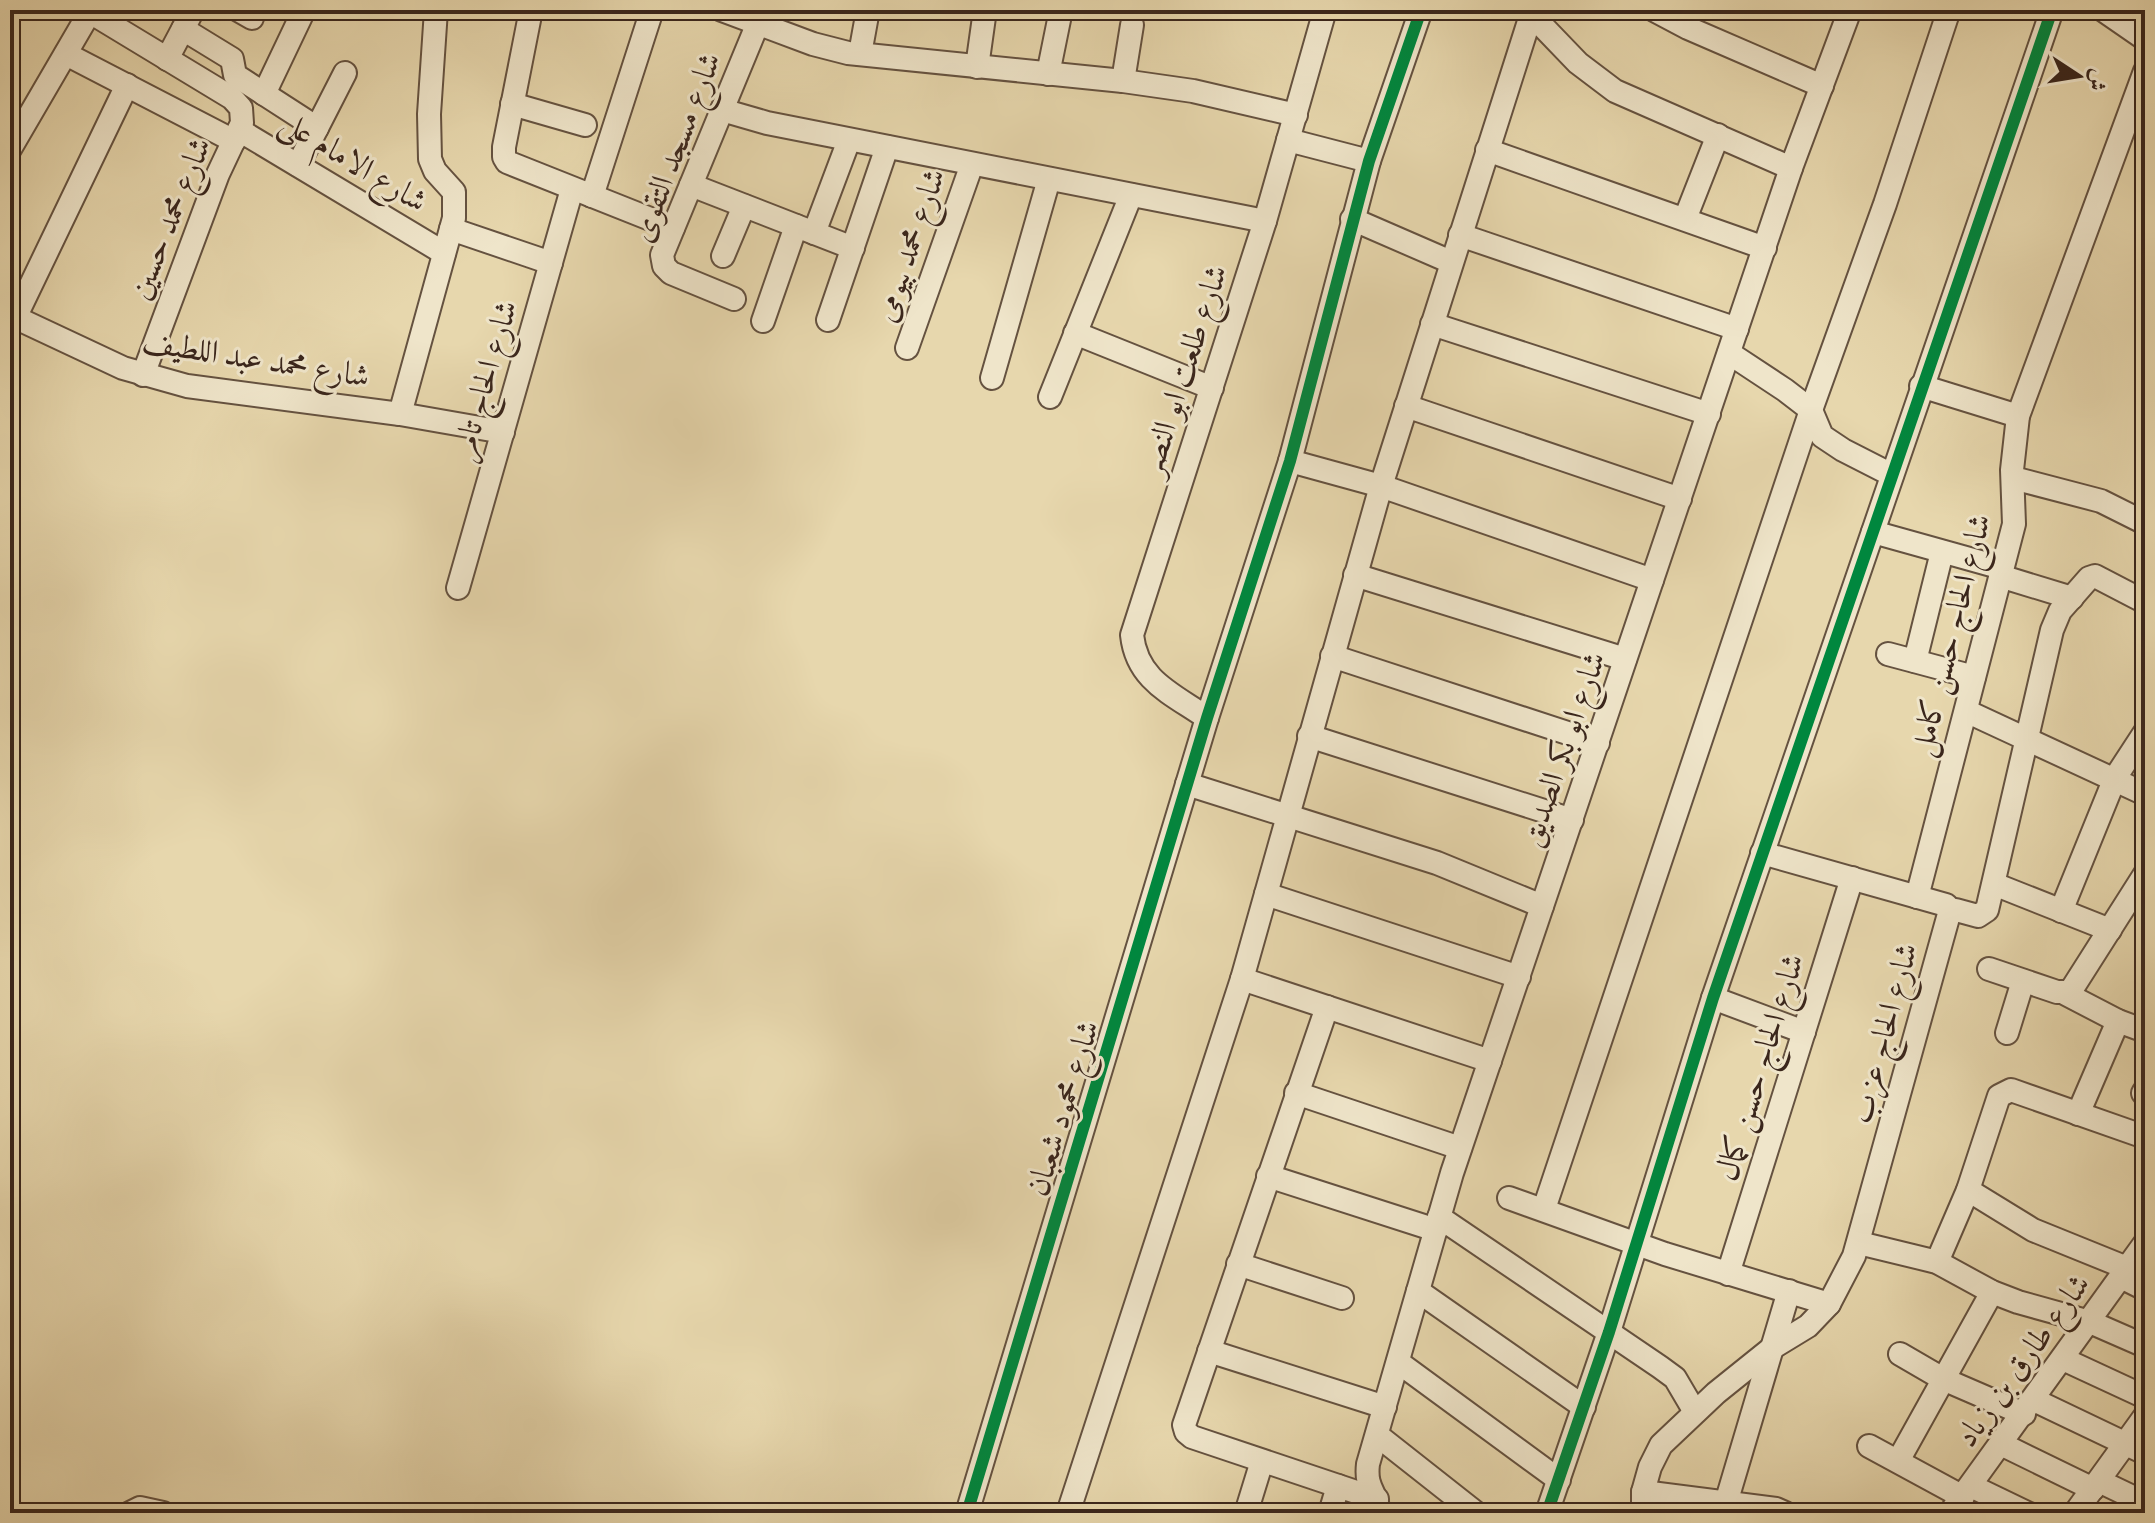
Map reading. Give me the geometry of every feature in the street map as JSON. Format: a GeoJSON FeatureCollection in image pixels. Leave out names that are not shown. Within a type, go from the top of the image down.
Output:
{"type":"FeatureCollection","features":[{"type":"Feature","properties":{"kind":"street"},"geometry":{"type":"LineString","coordinates":[[264,94],[304,10]]}},
{"type":"Feature","properties":{"kind":"street"},"geometry":{"type":"LineString","coordinates":[[400,414],[451,229],[455,198],[430,159],[429,114],[436,10]]}},
{"type":"Feature","properties":{"kind":"street"},"geometry":{"type":"LineString","coordinates":[[531,10],[504,157],[511,166],[673,228]]}},
{"type":"Feature","properties":{"kind":"street","name":"شارع الحاج تامر"},"geometry":{"type":"LineString","coordinates":[[458,588],[551,263],[582,193],[652,10]]}},
{"type":"Feature","properties":{"kind":"street"},"geometry":{"type":"LineString","coordinates":[[722,10],[813,44],[860,54],[1123,81],[1193,91],[1296,115]]}},
{"type":"Feature","properties":{"kind":"street"},"geometry":{"type":"LineString","coordinates":[[860,54],[868,10]]}},
{"type":"Feature","properties":{"kind":"street"},"geometry":{"type":"LineString","coordinates":[[977,67],[985,10]]}},
{"type":"Feature","properties":{"kind":"street"},"geometry":{"type":"LineString","coordinates":[[1048,74],[1061,10]]}},
{"type":"Feature","properties":{"kind":"street","name":"شارع طلعت ابو النصر"},"geometry":{"type":"LineString","coordinates":[[1207,718],[1143,671],[1134,654],[1132,635],[1265,221],[1325,10]]}},
{"type":"Feature","properties":{"kind":"street","name":"شارع محمود شعبان"},"geometry":{"type":"LineString","coordinates":[[967,1513],[1207,718],[1290,461],[1369,161],[1421,10]]}},
{"type":"Feature","properties":{"kind":"street"},"geometry":{"type":"LineString","coordinates":[[1654,10],[1822,86]]}},
{"type":"Feature","properties":{"kind":"street","name":"شارع ابو بكر الصديق"},"geometry":{"type":"LineString","coordinates":[[1378,1506],[1366,1479],[1460,1148],[1791,168],[1850,10]]}},
{"type":"Feature","properties":{"kind":"street"},"geometry":{"type":"LineString","coordinates":[[1544,1209],[1811,410],[1885,204],[1949,10]]}},
{"type":"Feature","properties":{"kind":"street"},"geometry":{"type":"LineString","coordinates":[[1547,1513],[1609,1332],[1713,998],[2052,10]]}},
{"type":"Feature","properties":{"kind":"street"},"geometry":{"type":"LineString","coordinates":[[2103,10],[2145,39]]}},
{"type":"Feature","properties":{"kind":"street"},"geometry":{"type":"LineString","coordinates":[[10,149],[90,11]]}},
{"type":"Feature","properties":{"kind":"street","name":"شارع الامام على"},"geometry":{"type":"LineString","coordinates":[[90,11],[237,102],[243,115],[237,135],[298,165],[444,253]]}},
{"type":"Feature","properties":{"kind":"street"},"geometry":{"type":"LineString","coordinates":[[1068,1513],[1242,979],[1381,486],[1529,12],[1578,63],[1615,91],[1791,168]]}},
{"type":"Feature","properties":{"kind":"street"},"geometry":{"type":"LineString","coordinates":[[167,59],[188,20],[232,59],[235,75],[317,128]]}},
{"type":"Feature","properties":{"kind":"street","name":"شارع مسجد التقوى"},"geometry":{"type":"LineString","coordinates":[[734,299],[667,270],[662,255],[758,23]]}},
{"type":"Feature","properties":{"kind":"street"},"geometry":{"type":"LineString","coordinates":[[1123,81],[1132,25]]}},
{"type":"Feature","properties":{"kind":"street"},"geometry":{"type":"LineString","coordinates":[[66,54],[237,135]]}},
{"type":"Feature","properties":{"kind":"street","name":"شارع الحاج حسن كامل"},"geometry":{"type":"LineString","coordinates":[[1917,897],[2014,524],[2013,478],[2018,416],[2145,71]]}},
{"type":"Feature","properties":{"kind":"street"},"geometry":{"type":"LineString","coordinates":[[298,165],[345,73]]}},
{"type":"Feature","properties":{"kind":"street"},"geometry":{"type":"LineString","coordinates":[[13,316],[127,85]]}},
{"type":"Feature","properties":{"kind":"street"},"geometry":{"type":"LineString","coordinates":[[512,104],[585,125]]}},
{"type":"Feature","properties":{"kind":"street"},"geometry":{"type":"LineString","coordinates":[[722,110],[752,120],[849,140],[1265,221]]}},
{"type":"Feature","properties":{"kind":"street","name":"شارع محمد حسين"},"geometry":{"type":"LineString","coordinates":[[143,375],[208,198],[237,135]]}},
{"type":"Feature","properties":{"kind":"street"},"geometry":{"type":"LineString","coordinates":[[1685,219],[1718,135]]}},
{"type":"Feature","properties":{"kind":"street"},"geometry":{"type":"LineString","coordinates":[[763,321],[849,140]]}},
{"type":"Feature","properties":{"kind":"street"},"geometry":{"type":"LineString","coordinates":[[1288,140],[1369,161]]}},
{"type":"Feature","properties":{"kind":"street"},"geometry":{"type":"LineString","coordinates":[[828,320],[887,147]]}},
{"type":"Feature","properties":{"kind":"street"},"geometry":{"type":"LineString","coordinates":[[1487,150],[1765,248]]}},
{"type":"Feature","properties":{"kind":"street","name":"شارع محمد بيومى"},"geometry":{"type":"LineString","coordinates":[[907,348],[972,164]]}},
{"type":"Feature","properties":{"kind":"street"},"geometry":{"type":"LineString","coordinates":[[992,378],[1049,179]]}},
{"type":"Feature","properties":{"kind":"street"},"geometry":{"type":"LineString","coordinates":[[691,185],[853,248]]}},
{"type":"Feature","properties":{"kind":"street"},"geometry":{"type":"LineString","coordinates":[[1050,397],[1131,195]]}},
{"type":"Feature","properties":{"kind":"street"},"geometry":{"type":"LineString","coordinates":[[723,256],[744,206]]}},
{"type":"Feature","properties":{"kind":"street"},"geometry":{"type":"LineString","coordinates":[[1352,219],[1451,262]]}},
{"type":"Feature","properties":{"kind":"street"},"geometry":{"type":"LineString","coordinates":[[451,229],[551,263]]}},
{"type":"Feature","properties":{"kind":"street"},"geometry":{"type":"LineString","coordinates":[[1460,235],[1737,329]]}},
{"type":"Feature","properties":{"kind":"street","name":"شارع محمد عبد اللطيف"},"geometry":{"type":"LineString","coordinates":[[13,316],[92,355],[143,375],[187,386],[400,414],[503,432]]}},
{"type":"Feature","properties":{"kind":"street"},"geometry":{"type":"LineString","coordinates":[[1432,324],[1709,414]]}},
{"type":"Feature","properties":{"kind":"street"},"geometry":{"type":"LineString","coordinates":[[1075,333],[1212,388]]}},
{"type":"Feature","properties":{"kind":"street"},"geometry":{"type":"LineString","coordinates":[[1729,353],[1811,410],[1822,436],[1892,475]]}},
{"type":"Feature","properties":{"kind":"street"},"geometry":{"type":"LineString","coordinates":[[1921,386],[2018,416]]}},
{"type":"Feature","properties":{"kind":"street"},"geometry":{"type":"LineString","coordinates":[[1406,406],[1680,499]]}},
{"type":"Feature","properties":{"kind":"street"},"geometry":{"type":"LineString","coordinates":[[1290,461],[1381,486],[1652,580]]}},
{"type":"Feature","properties":{"kind":"street"},"geometry":{"type":"LineString","coordinates":[[2013,478],[2101,501],[2145,523]]}},
{"type":"Feature","properties":{"kind":"street"},"geometry":{"type":"LineString","coordinates":[[1873,532],[1942,552],[2072,598],[2089,578],[2101,577],[2145,602]]}},
{"type":"Feature","properties":{"kind":"street"},"geometry":{"type":"LineString","coordinates":[[1915,661],[1942,552]]}},
{"type":"Feature","properties":{"kind":"street"},"geometry":{"type":"LineString","coordinates":[[1355,575],[1625,659]]}},
{"type":"Feature","properties":{"kind":"street","name":"شارع الحاج عزب"},"geometry":{"type":"LineString","coordinates":[[1643,1502],[1650,1467],[1661,1445],[1695,1412],[1772,1348],[1808,1326],[1829,1304],[1859,1243],[1949,914],[1952,911],[1983,914],[1987,910],[2055,620],[2072,598]]}},
{"type":"Feature","properties":{"kind":"street"},"geometry":{"type":"LineString","coordinates":[[1888,654],[1974,677]]}},
{"type":"Feature","properties":{"kind":"street"},"geometry":{"type":"LineString","coordinates":[[1332,656],[1598,743]]}},
{"type":"Feature","properties":{"kind":"street"},"geometry":{"type":"LineString","coordinates":[[1966,711],[2145,794]]}},
{"type":"Feature","properties":{"kind":"street"},"geometry":{"type":"LineString","coordinates":[[2061,911],[2115,778],[2145,732]]}},
{"type":"Feature","properties":{"kind":"street"},"geometry":{"type":"LineString","coordinates":[[1309,736],[1572,820]]}},
{"type":"Feature","properties":{"kind":"street"},"geometry":{"type":"LineString","coordinates":[[1187,784],[1437,863],[1542,906]]}},
{"type":"Feature","properties":{"kind":"street"},"geometry":{"type":"LineString","coordinates":[[1762,853],[1946,905],[1952,911]]}},
{"type":"Feature","properties":{"kind":"street"},"geometry":{"type":"LineString","coordinates":[[2066,994],[2074,989],[2110,930],[2135,910],[2145,874]]}},
{"type":"Feature","properties":{"kind":"street","name":"شارع الحاج حسن كمال"},"geometry":{"type":"LineString","coordinates":[[1728,1274],[1852,878]]}},
{"type":"Feature","properties":{"kind":"street"},"geometry":{"type":"LineString","coordinates":[[1994,884],[2110,930]]}},
{"type":"Feature","properties":{"kind":"street"},"geometry":{"type":"LineString","coordinates":[[1266,894],[1519,977]]}},
{"type":"Feature","properties":{"kind":"street"},"geometry":{"type":"LineString","coordinates":[[1989,969],[2066,994],[2145,1031]]}},
{"type":"Feature","properties":{"kind":"street"},"geometry":{"type":"LineString","coordinates":[[1242,979],[1490,1061]]}},
{"type":"Feature","properties":{"kind":"street"},"geometry":{"type":"LineString","coordinates":[[2007,1033],[2023,981]]}},
{"type":"Feature","properties":{"kind":"street"},"geometry":{"type":"LineString","coordinates":[[1713,998],[1804,1032]]}},
{"type":"Feature","properties":{"kind":"street"},"geometry":{"type":"LineString","coordinates":[[1327,1007],[1184,1425],[1192,1437],[1338,1486],[1378,1506]]}},
{"type":"Feature","properties":{"kind":"street"},"geometry":{"type":"LineString","coordinates":[[2078,1114],[2118,1021]]}},
{"type":"Feature","properties":{"kind":"street"},"geometry":{"type":"LineString","coordinates":[[1937,1262],[1968,1190],[1999,1096],[2003,1092],[2011,1090],[2145,1137]]}},
{"type":"Feature","properties":{"kind":"street"},"geometry":{"type":"LineString","coordinates":[[1296,1093],[1460,1148]]}},
{"type":"Feature","properties":{"kind":"street"},"geometry":{"type":"LineString","coordinates":[[1268,1176],[1438,1223],[1675,1378],[1695,1412]]}},
{"type":"Feature","properties":{"kind":"street"},"geometry":{"type":"LineString","coordinates":[[1968,1190],[2033,1230],[2124,1272],[2145,1289]]}},
{"type":"Feature","properties":{"kind":"street"},"geometry":{"type":"LineString","coordinates":[[1509,1198],[1637,1244],[1829,1304]]}},
{"type":"Feature","properties":{"kind":"street"},"geometry":{"type":"LineString","coordinates":[[1859,1243],[1937,1262],[1992,1292],[2090,1322],[2145,1346]]}},
{"type":"Feature","properties":{"kind":"street","name":"شارع طارق بن زياد"},"geometry":{"type":"LineString","coordinates":[[1961,1498],[2145,1243]]}},
{"type":"Feature","properties":{"kind":"street"},"geometry":{"type":"LineString","coordinates":[[1238,1264],[1342,1298]]}},
{"type":"Feature","properties":{"kind":"street"},"geometry":{"type":"LineString","coordinates":[[1418,1291],[1584,1407]]}},
{"type":"Feature","properties":{"kind":"street"},"geometry":{"type":"LineString","coordinates":[[1725,1508],[1789,1291]]}},
{"type":"Feature","properties":{"kind":"street"},"geometry":{"type":"LineString","coordinates":[[1898,1461],[1992,1292]]}},
{"type":"Feature","properties":{"kind":"street"},"geometry":{"type":"LineString","coordinates":[[1209,1351],[1385,1407]]}},
{"type":"Feature","properties":{"kind":"street"},"geometry":{"type":"LineString","coordinates":[[1900,1354],[1943,1379],[2029,1407],[2135,1449]]}},
{"type":"Feature","properties":{"kind":"street"},"geometry":{"type":"LineString","coordinates":[[2063,1359],[2145,1397]]}},
{"type":"Feature","properties":{"kind":"street"},"geometry":{"type":"LineString","coordinates":[[1398,1362],[1559,1480]]}},
{"type":"Feature","properties":{"kind":"street"},"geometry":{"type":"LineString","coordinates":[[2080,1511],[2096,1485],[2135,1449],[2145,1416]]}},
{"type":"Feature","properties":{"kind":"street"},"geometry":{"type":"LineString","coordinates":[[1377,1435],[1476,1513]]}},
{"type":"Feature","properties":{"kind":"street"},"geometry":{"type":"LineString","coordinates":[[2001,1444],[2145,1503]]}},
{"type":"Feature","properties":{"kind":"street"},"geometry":{"type":"LineString","coordinates":[[1869,1446],[1961,1498],[2027,1513]]}},
{"type":"Feature","properties":{"kind":"street"},"geometry":{"type":"LineString","coordinates":[[1246,1513],[1262,1461]]}},
{"type":"Feature","properties":{"kind":"street"},"geometry":{"type":"LineString","coordinates":[[1330,1513],[1338,1486]]}},
{"type":"Feature","properties":{"kind":"street"},"geometry":{"type":"LineString","coordinates":[[1643,1502],[1785,1513]]}},
{"type":"Feature","properties":{"kind":"street"},"geometry":{"type":"LineString","coordinates":[[131,1512],[140,1508],[163,1513]]}},
{"type":"Feature","properties":{"kind":"railway"},"geometry":{"type":"LineString","coordinates":[[2125,10],[2145,24]]}},
{"type":"Feature","properties":{"kind":"cycle path"},"geometry":{"type":"LineString","coordinates":[[967,1513],[1207,718],[1290,461],[1369,161],[1421,10]]}},
{"type":"Feature","properties":{"kind":"cycle path"},"geometry":{"type":"LineString","coordinates":[[1547,1513],[1609,1332],[1713,998],[2052,10]]}}]}
